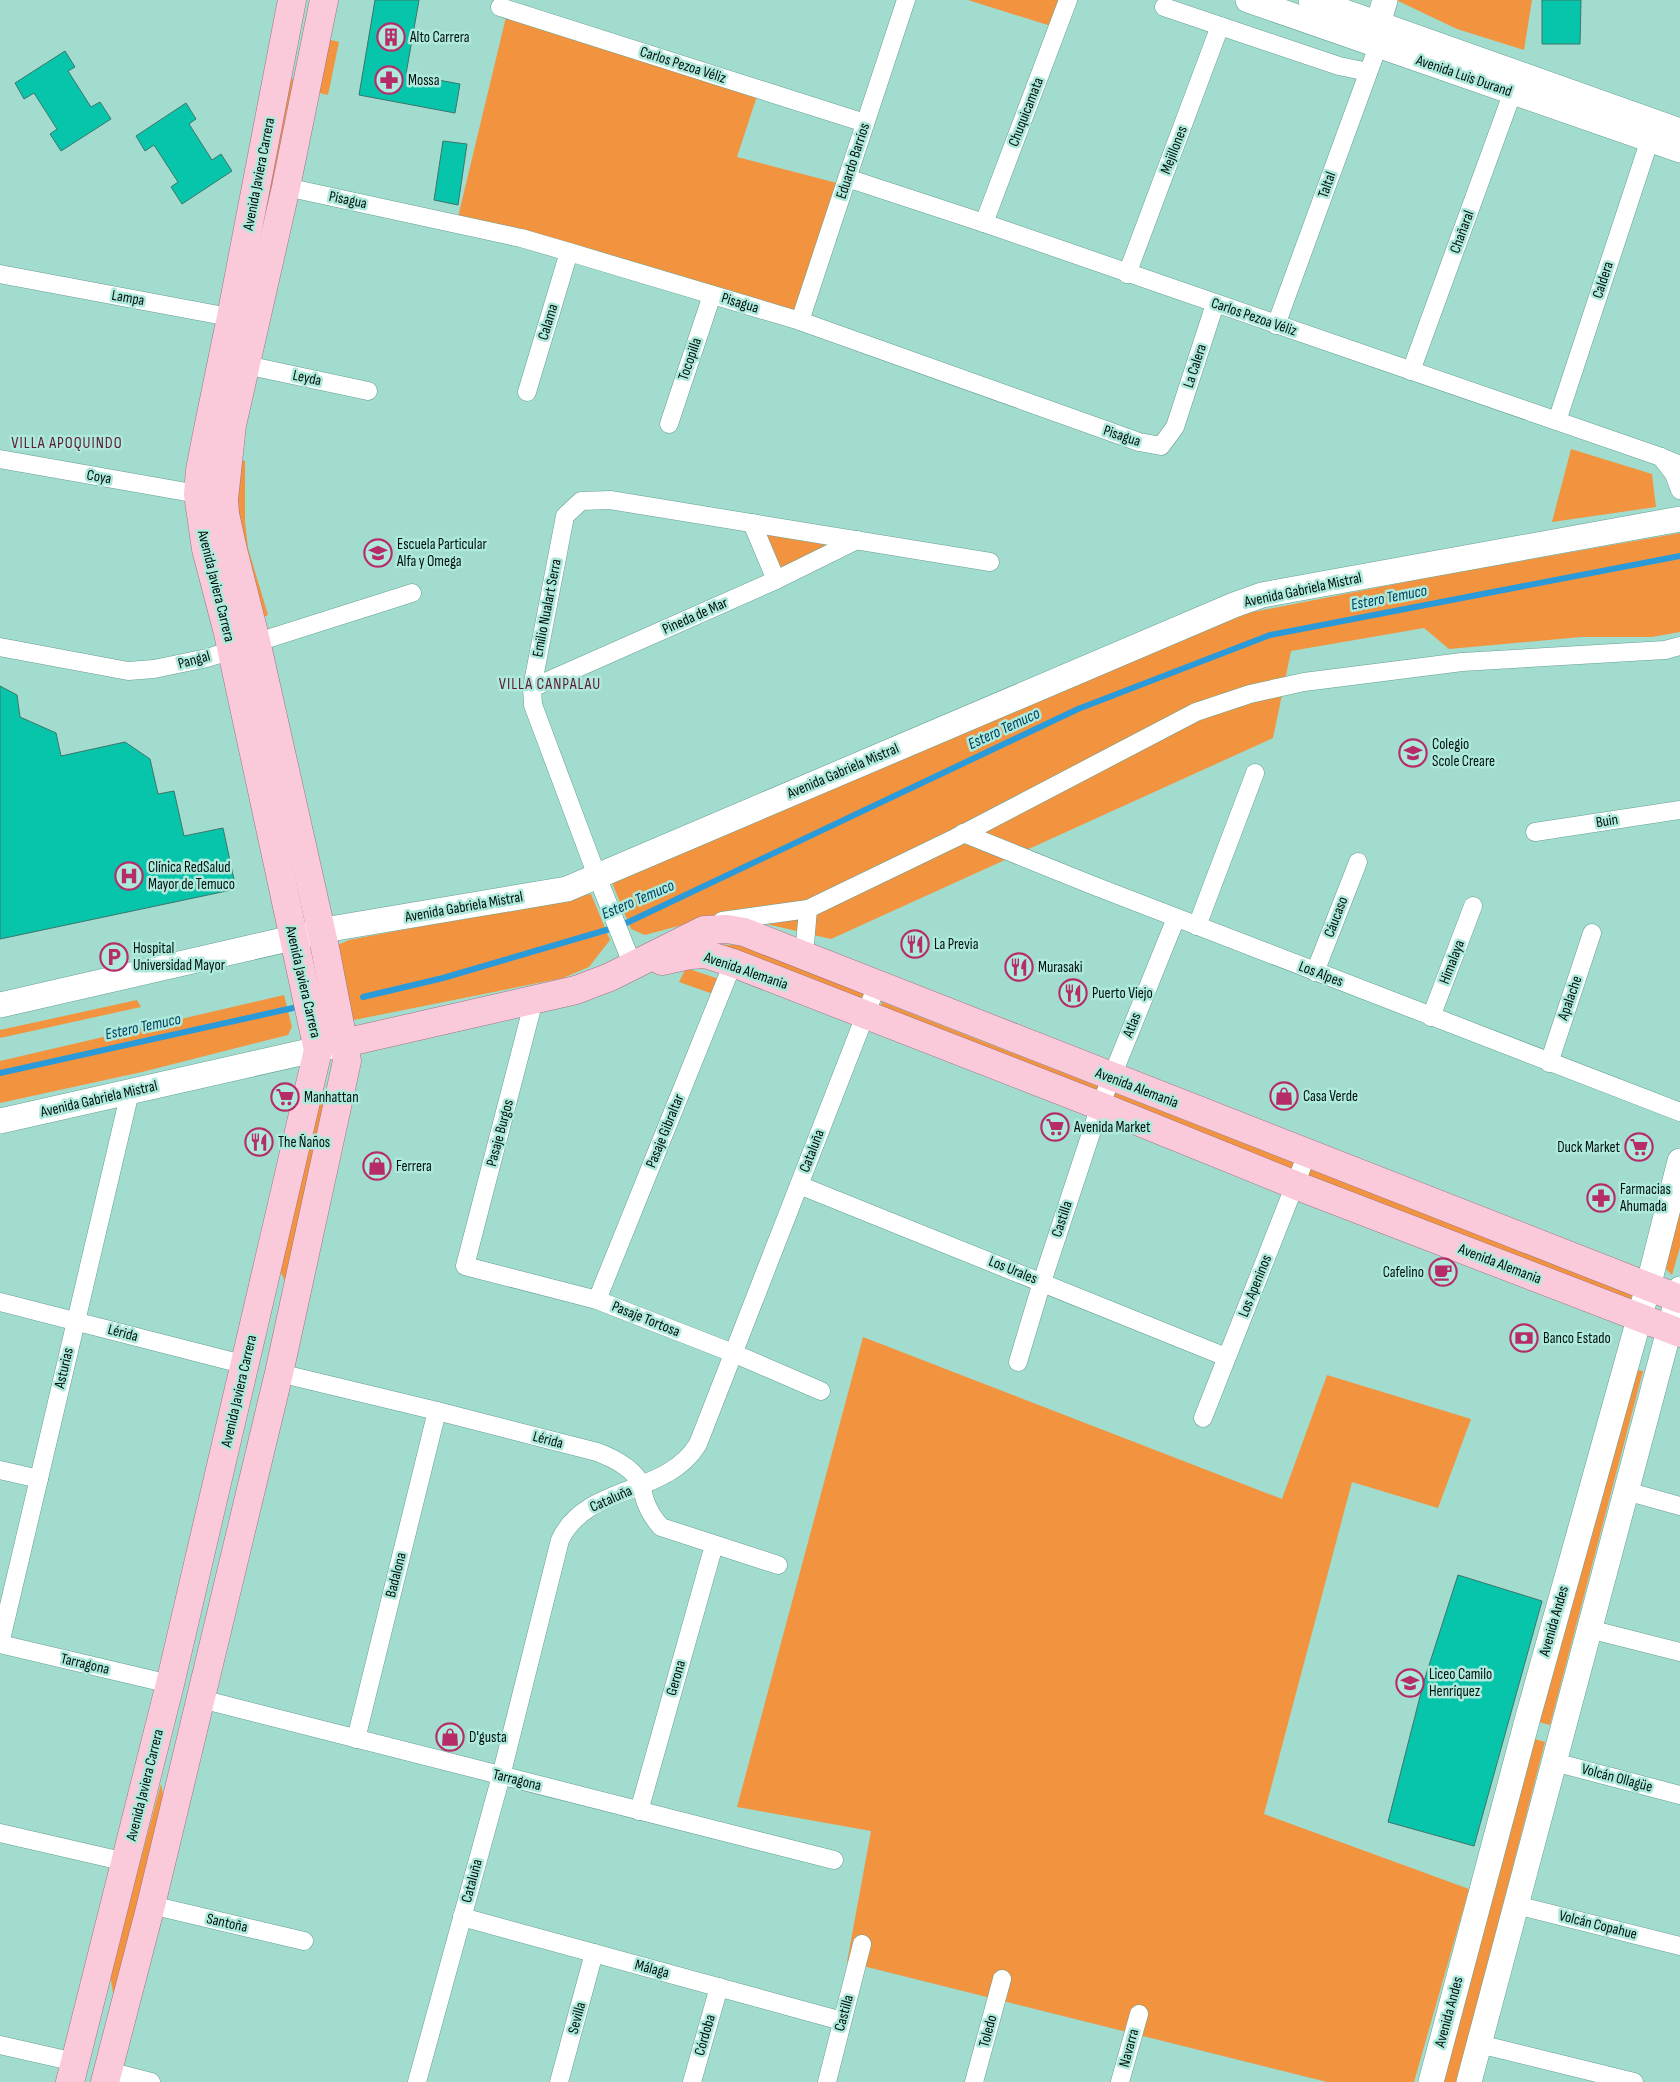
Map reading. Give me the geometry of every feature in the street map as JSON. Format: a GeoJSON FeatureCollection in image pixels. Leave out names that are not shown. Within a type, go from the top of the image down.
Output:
{"type":"FeatureCollection","features":[{"type":"Feature","properties":{"kind":"main road","name":"Avenida Javiera Carrera"},"geometry":{"type":"LineString","coordinates":[[90,2076],[151,1905],[280,1373],[347,1061],[331,1046],[294,938],[244,645],[224,499],[232,425],[246,365],[244,319],[292,0]]}},
{"type":"Feature","properties":{"kind":"main road","name":"Avenida Javiera Carrera"},"geometry":{"type":"LineString","coordinates":[[90,2076],[93,2056],[84,2031],[170,1684],[253,1332],[331,1046],[321,932],[244,645],[206,549],[198,494],[200,470],[244,319],[286,187],[324,0]]}},
{"type":"Feature","properties":{"kind":"main road"},"geometry":{"type":"LineString","coordinates":[[283,51],[313,56]]}},
{"type":"Feature","properties":{"kind":"main road","name":"Avenida Alemania"},"geometry":{"type":"LineString","coordinates":[[629,957],[704,930],[727,929],[744,932],[1648,1287],[1679,1295]]}},
{"type":"Feature","properties":{"kind":"main road","name":"Avenida Alemania"},"geometry":{"type":"LineString","coordinates":[[629,957],[706,954],[733,963],[1674,1331]]}},
{"type":"Feature","properties":{"kind":"main road","name":"Avenida Gabriela Mistral"},"geometry":{"type":"LineString","coordinates":[[331,1046],[576,990],[610,977],[629,957]]}},
{"type":"Feature","properties":{"kind":"main road"},"geometry":{"type":"LineString","coordinates":[[253,1332],[263,1353],[280,1373]]}},
{"type":"Feature","properties":{"kind":"main road"},"geometry":{"type":"LineString","coordinates":[[190,1742],[182,1711],[170,1684],[192,1676],[202,1669],[210,1658]]}},
{"type":"Feature","properties":{"kind":"street","name":"Eduardo Barrios"},"geometry":{"type":"LineString","coordinates":[[800,322],[906,0]]}},
{"type":"Feature","properties":{"kind":"street","name":"Chuquicamata"},"geometry":{"type":"LineString","coordinates":[[984,223],[1068,0]]}},
{"type":"Feature","properties":{"kind":"street","name":"Avenida Luis Durand"},"geometry":{"type":"LineString","coordinates":[[1248,0],[1374,22],[1512,94],[1680,150]]}},
{"type":"Feature","properties":{"kind":"street","name":"Avenida Luis Durand"},"geometry":{"type":"LineString","coordinates":[[1311,0],[1680,131]]}},
{"type":"Feature","properties":{"kind":"street"},"geometry":{"type":"LineString","coordinates":[[1374,22],[1385,0]]}},
{"type":"Feature","properties":{"kind":"street","name":"Carlos Pezoa Véliz"},"geometry":{"type":"LineString","coordinates":[[500,7],[865,122]]}},
{"type":"Feature","properties":{"kind":"street"},"geometry":{"type":"LineString","coordinates":[[1164,8],[1339,66],[1368,72]]}},
{"type":"Feature","properties":{"kind":"street","name":"Taltal"},"geometry":{"type":"LineString","coordinates":[[1276,325],[1368,72],[1374,22]]}},
{"type":"Feature","properties":{"kind":"street","name":"Mejillones"},"geometry":{"type":"LineString","coordinates":[[1127,274],[1220,26]]}},
{"type":"Feature","properties":{"kind":"street","name":"Chañaral"},"geometry":{"type":"LineString","coordinates":[[1411,371],[1512,94]]}},
{"type":"Feature","properties":{"kind":"street","name":"Caldera"},"geometry":{"type":"LineString","coordinates":[[1557,421],[1650,139]]}},
{"type":"Feature","properties":{"kind":"street","name":"Carlos Pezoa Véliz"},"geometry":{"type":"LineString","coordinates":[[847,178],[984,223],[1680,465]]}},
{"type":"Feature","properties":{"kind":"street","name":"Pisagua"},"geometry":{"type":"LineString","coordinates":[[286,187],[520,238],[569,252],[800,322],[1139,442],[1161,446],[1175,427]]}},
{"type":"Feature","properties":{"kind":"street","name":"Calama"},"geometry":{"type":"LineString","coordinates":[[527,392],[569,252]]}},
{"type":"Feature","properties":{"kind":"street","name":"Lampa"},"geometry":{"type":"LineString","coordinates":[[0,274],[244,319]]}},
{"type":"Feature","properties":{"kind":"street","name":"Tocopilla"},"geometry":{"type":"LineString","coordinates":[[669,424],[712,295]]}},
{"type":"Feature","properties":{"kind":"street","name":"La Calera"},"geometry":{"type":"LineString","coordinates":[[1175,427],[1215,304]]}},
{"type":"Feature","properties":{"kind":"street","name":"Leyda"},"geometry":{"type":"LineString","coordinates":[[246,365],[368,391]]}},
{"type":"Feature","properties":{"kind":"street"},"geometry":{"type":"LineString","coordinates":[[1661,457],[1674,474],[1680,490]]}},
{"type":"Feature","properties":{"kind":"street","name":"Coya"},"geometry":{"type":"LineString","coordinates":[[0,459],[198,494]]}},
{"type":"Feature","properties":{"kind":"street","name":"Emilio Nualart Serra"},"geometry":{"type":"LineString","coordinates":[[629,957],[532,705],[532,688],[565,516],[581,501],[610,500],[990,562]]}},
{"type":"Feature","properties":{"kind":"street","name":"Avenida Gabriela Mistral"},"geometry":{"type":"LineString","coordinates":[[0,1005],[321,932],[554,892],[582,883],[600,884],[1234,605],[1262,596],[1680,519]]}},
{"type":"Feature","properties":{"kind":"street"},"geometry":{"type":"LineString","coordinates":[[752,523],[776,580]]}},
{"type":"Feature","properties":{"kind":"street","name":"Pineda de Mar"},"geometry":{"type":"LineString","coordinates":[[532,688],[776,580],[857,540]]}},
{"type":"Feature","properties":{"kind":"street","name":"Pangal"},"geometry":{"type":"LineString","coordinates":[[0,647],[128,671],[181,664],[412,593]]}},
{"type":"Feature","properties":{"kind":"street"},"geometry":{"type":"LineString","coordinates":[[704,930],[720,922],[808,908],[963,833],[1196,712],[1250,694],[1304,682],[1462,662],[1665,650],[1680,646]]}},
{"type":"Feature","properties":{"kind":"street"},"geometry":{"type":"LineString","coordinates":[[1197,926],[1255,773]]}},
{"type":"Feature","properties":{"kind":"street","name":"Buin"},"geometry":{"type":"LineString","coordinates":[[1535,832],[1680,810]]}},
{"type":"Feature","properties":{"kind":"street","name":"Los Alpes"},"geometry":{"type":"LineString","coordinates":[[963,833],[1176,918],[1680,1112]]}},
{"type":"Feature","properties":{"kind":"street","name":"Cáucaso"},"geometry":{"type":"LineString","coordinates":[[1315,972],[1358,862]]}},
{"type":"Feature","properties":{"kind":"street","name":"Himalaya"},"geometry":{"type":"LineString","coordinates":[[1431,1017],[1473,906]]}},
{"type":"Feature","properties":{"kind":"street"},"geometry":{"type":"LineString","coordinates":[[804,956],[808,908]]}},
{"type":"Feature","properties":{"kind":"street","name":"Atlas"},"geometry":{"type":"LineString","coordinates":[[1111,1077],[1176,918]]}},
{"type":"Feature","properties":{"kind":"street","name":"Apalache"},"geometry":{"type":"LineString","coordinates":[[1549,1062],[1592,933]]}},
{"type":"Feature","properties":{"kind":"street","name":"Pasaje Gibraltar"},"geometry":{"type":"LineString","coordinates":[[598,1300],[733,963]]}},
{"type":"Feature","properties":{"kind":"street","name":"Cataluña"},"geometry":{"type":"LineString","coordinates":[[417,2082],[501,1776],[557,1553],[566,1529],[573,1520],[588,1508],[676,1468],[692,1454],[698,1444],[877,985]]}},
{"type":"Feature","properties":{"kind":"street","name":"Pasaje Burgos"},"geometry":{"type":"LineString","coordinates":[[465,1266],[534,1000]]}},
{"type":"Feature","properties":{"kind":"street","name":"Avenida Gabriela Mistral"},"geometry":{"type":"LineString","coordinates":[[0,1121],[331,1046]]}},
{"type":"Feature","properties":{"kind":"street","name":"Castilla"},"geometry":{"type":"LineString","coordinates":[[1018,1362],[1042,1282],[1111,1077]]}},
{"type":"Feature","properties":{"kind":"street","name":"Asturias"},"geometry":{"type":"LineString","coordinates":[[0,1644],[130,1092]]}},
{"type":"Feature","properties":{"kind":"street","name":"Los Apeninos"},"geometry":{"type":"LineString","coordinates":[[1203,1418],[1308,1154]]}},
{"type":"Feature","properties":{"kind":"street","name":"Avenida Andes"},"geometry":{"type":"LineString","coordinates":[[1431,2082],[1528,1717],[1648,1287],[1680,1161]]}},
{"type":"Feature","properties":{"kind":"street","name":"Los Urales"},"geometry":{"type":"LineString","coordinates":[[799,1185],[1226,1358]]}},
{"type":"Feature","properties":{"kind":"street","name":"Pasaje Tortosa"},"geometry":{"type":"LineString","coordinates":[[465,1266],[598,1300],[733,1353],[821,1391]]}},
{"type":"Feature","properties":{"kind":"street"},"geometry":{"type":"LineString","coordinates":[[1469,2082],[1626,1491],[1674,1331],[1679,1295]]}},
{"type":"Feature","properties":{"kind":"street","name":"Lérida"},"geometry":{"type":"LineString","coordinates":[[0,1302],[246,1365]]}},
{"type":"Feature","properties":{"kind":"street","name":"Lérida"},"geometry":{"type":"LineString","coordinates":[[280,1373],[437,1411],[608,1456],[627,1469],[642,1485],[646,1503],[661,1527],[778,1564]]}},
{"type":"Feature","properties":{"kind":"street","name":"Badalona"},"geometry":{"type":"LineString","coordinates":[[356,1739],[437,1411]]}},
{"type":"Feature","properties":{"kind":"street"},"geometry":{"type":"LineString","coordinates":[[0,1470],[39,1479]]}},
{"type":"Feature","properties":{"kind":"street"},"geometry":{"type":"LineString","coordinates":[[1626,1491],[1680,1506]]}},
{"type":"Feature","properties":{"kind":"street","name":"Gerona"},"geometry":{"type":"LineString","coordinates":[[639,1811],[714,1545]]}},
{"type":"Feature","properties":{"kind":"street"},"geometry":{"type":"LineString","coordinates":[[1589,1629],[1680,1652]]}},
{"type":"Feature","properties":{"kind":"street","name":"Tarragona"},"geometry":{"type":"LineString","coordinates":[[0,1644],[170,1684]]}},
{"type":"Feature","properties":{"kind":"street","name":"Tarragona"},"geometry":{"type":"LineString","coordinates":[[201,1699],[834,1860]]}},
{"type":"Feature","properties":{"kind":"street","name":"Volcán Ollagüe"},"geometry":{"type":"LineString","coordinates":[[1554,1762],[1680,1795]]}},
{"type":"Feature","properties":{"kind":"street"},"geometry":{"type":"LineString","coordinates":[[0,1833],[126,1862]]}},
{"type":"Feature","properties":{"kind":"street","name":"Santoña"},"geometry":{"type":"LineString","coordinates":[[151,1905],[304,1941]]}},
{"type":"Feature","properties":{"kind":"street","name":"Volcán Copahue"},"geometry":{"type":"LineString","coordinates":[[1516,1905],[1680,1946]]}},
{"type":"Feature","properties":{"kind":"street","name":"Málaga"},"geometry":{"type":"LineString","coordinates":[[462,1917],[842,2021]]}},
{"type":"Feature","properties":{"kind":"street","name":"Castilla"},"geometry":{"type":"LineString","coordinates":[[827,2082],[862,1944]]}},
{"type":"Feature","properties":{"kind":"street","name":"Sevilla"},"geometry":{"type":"LineString","coordinates":[[559,2082],[594,1953]]}},
{"type":"Feature","properties":{"kind":"street","name":"Toledo"},"geometry":{"type":"LineString","coordinates":[[974,2082],[1002,1979]]}},
{"type":"Feature","properties":{"kind":"street","name":"Córdoba"},"geometry":{"type":"LineString","coordinates":[[692,2082],[719,1987]]}},
{"type":"Feature","properties":{"kind":"street","name":"Navarra"},"geometry":{"type":"LineString","coordinates":[[1120,2082],[1139,2014]]}},
{"type":"Feature","properties":{"kind":"street"},"geometry":{"type":"LineString","coordinates":[[1479,2044],[1634,2082]]}},
{"type":"Feature","properties":{"kind":"street"},"geometry":{"type":"LineString","coordinates":[[0,2045],[90,2076],[151,2082]]}},
{"type":"Feature","properties":{"kind":"shaded area"},"geometry":{"type":"Polygon","coordinates":[[[968,0],[1060,0],[1051,26],[968,0]]]}},
{"type":"Feature","properties":{"kind":"shaded area"},"geometry":{"type":"Polygon","coordinates":[[[1396,0],[1532,0],[1524,50],[1457,29],[1396,0]]]}},
{"type":"Feature","properties":{"kind":"shaded area"},"geometry":{"type":"Polygon","coordinates":[[[506,17],[757,96],[737,157],[837,183],[795,312],[458,217],[506,17]]]}},
{"type":"Feature","properties":{"kind":"shaded area"},"geometry":{"type":"Polygon","coordinates":[[[327,39],[339,42],[328,95],[315,92],[327,39]]]}},
{"type":"Feature","properties":{"kind":"shaded area"},"geometry":{"type":"Polygon","coordinates":[[[289,76],[296,82],[251,304],[243,303],[289,76]]]}},
{"type":"Feature","properties":{"kind":"shaded area"},"geometry":{"type":"Polygon","coordinates":[[[1571,449],[1652,474],[1656,507],[1552,522],[1571,449]]]}},
{"type":"Feature","properties":{"kind":"shaded area"},"geometry":{"type":"Polygon","coordinates":[[[235,459],[245,461],[245,521],[248,548],[268,615],[260,618],[239,544],[235,459]]]}},
{"type":"Feature","properties":{"kind":"shaded area"},"geometry":{"type":"Polygon","coordinates":[[[1680,533],[1680,632],[1652,637],[1581,637],[1449,649],[1424,628],[1291,651],[1273,738],[831,939],[723,914],[645,935],[631,929],[610,878],[1248,613],[1431,577],[1680,533]]]}},
{"type":"Feature","properties":{"kind":"shaded area"},"geometry":{"type":"Polygon","coordinates":[[[766,534],[838,547],[782,570],[766,534]]]}},
{"type":"Feature","properties":{"kind":"shaded area"},"geometry":{"type":"Polygon","coordinates":[[[591,894],[610,940],[589,967],[563,978],[349,1021],[335,946],[349,940],[591,894]]]}},
{"type":"Feature","properties":{"kind":"shaded area"},"geometry":{"type":"Polygon","coordinates":[[[716,944],[747,946],[865,991],[860,1005],[716,944]]]}},
{"type":"Feature","properties":{"kind":"shaded area"},"geometry":{"type":"Polygon","coordinates":[[[686,968],[719,979],[713,994],[679,982],[686,968]]]}},
{"type":"Feature","properties":{"kind":"shaded area"},"geometry":{"type":"Polygon","coordinates":[[[284,995],[292,1027],[288,1035],[142,1072],[0,1103],[0,1061],[284,995]]]}},
{"type":"Feature","properties":{"kind":"shaded area"},"geometry":{"type":"Polygon","coordinates":[[[137,1000],[141,1007],[0,1038],[0,1030],[137,1000]]]}},
{"type":"Feature","properties":{"kind":"shaded area"},"geometry":{"type":"Polygon","coordinates":[[[882,1002],[1632,1295],[1629,1306],[877,1013],[882,1002]]]}},
{"type":"Feature","properties":{"kind":"shaded area"},"geometry":{"type":"Polygon","coordinates":[[[333,1088],[288,1288],[279,1268],[320,1091],[333,1088]]]}},
{"type":"Feature","properties":{"kind":"shaded area"},"geometry":{"type":"Polygon","coordinates":[[[1680,1201],[1680,1247],[1672,1275],[1663,1266],[1680,1201]]]}},
{"type":"Feature","properties":{"kind":"shaded area"},"geometry":{"type":"Polygon","coordinates":[[[863,1337],[1282,1499],[1327,1375],[1471,1419],[1438,1508],[1352,1482],[1264,1814],[1469,1889],[1414,2082],[1327,2082],[847,1962],[871,1831],[737,1807],[863,1337]]]}},
{"type":"Feature","properties":{"kind":"shaded area"},"geometry":{"type":"Polygon","coordinates":[[[1632,1369],[1643,1371],[1550,1725],[1539,1722],[1632,1369]]]}},
{"type":"Feature","properties":{"kind":"shaded area"},"geometry":{"type":"Polygon","coordinates":[[[1535,1739],[1545,1742],[1457,2082],[1442,2082],[1535,1739]]]}},
{"type":"Feature","properties":{"kind":"shaded area"},"geometry":{"type":"Polygon","coordinates":[[[161,1784],[166,1810],[115,2005],[110,1974],[161,1784]]]}},
{"type":"Feature","properties":{"kind":"building","name":"Alto Carrera"},"geometry":{"type":"Polygon","coordinates":[[[375,0],[419,0],[406,74],[460,84],[455,113],[359,95],[375,0]]]}},
{"type":"Feature","properties":{"kind":"building"},"geometry":{"type":"Polygon","coordinates":[[[1542,0],[1581,0],[1580,44],[1542,44],[1542,0]]]}},
{"type":"Feature","properties":{"kind":"building"},"geometry":{"type":"Polygon","coordinates":[[[65,51],[75,67],[68,71],[91,107],[100,102],[111,119],[61,151],[50,134],[57,129],[34,93],[24,99],[15,83],[65,51]]]}},
{"type":"Feature","properties":{"kind":"building"},"geometry":{"type":"Polygon","coordinates":[[[186,103],[196,119],[189,124],[212,160],[221,154],[232,171],[182,204],[171,187],[178,182],[154,145],[145,151],[136,136],[186,103]]]}},
{"type":"Feature","properties":{"kind":"building"},"geometry":{"type":"Polygon","coordinates":[[[443,141],[467,144],[458,205],[434,200],[443,141]]]}},
{"type":"Feature","properties":{"kind":"building","name":"Clínica RedSalud Mayor de Temuco"},"geometry":{"type":"Polygon","coordinates":[[[0,686],[17,695],[20,717],[56,733],[61,756],[125,742],[150,759],[158,794],[174,791],[184,836],[223,828],[236,889],[0,939],[0,686]]]}},
{"type":"Feature","properties":{"kind":"building"},"geometry":{"type":"Polygon","coordinates":[[[1458,1575],[1542,1601],[1474,1846],[1388,1822],[1424,1681],[1458,1575]]]}},
{"type":"Feature","properties":{"kind":"waterway","name":"Estero Temuco"},"geometry":{"type":"LineString","coordinates":[[363,997],[443,978],[620,926],[1078,709],[1270,635],[1680,556]]}},
{"type":"Feature","properties":{"kind":"waterway","name":"Estero Temuco"},"geometry":{"type":"LineString","coordinates":[[0,1073],[293,1008]]}},
{"type":"Feature","properties":{"kind":"place","name":"Alto Carrera"},"geometry":{"type":"Point","coordinates":[391,37]}},
{"type":"Feature","properties":{"kind":"place","name":"Mossa"},"geometry":{"type":"Point","coordinates":[389,80]}},
{"type":"Feature","properties":{"kind":"place","name":"Escuela Particular Alfa y Omega"},"geometry":{"type":"Point","coordinates":[378,553]}},
{"type":"Feature","properties":{"kind":"place","name":"Colegio Scole Creare"},"geometry":{"type":"Point","coordinates":[1413,753]}},
{"type":"Feature","properties":{"kind":"place","name":"Clínica RedSalud Mayor de Temuco"},"geometry":{"type":"Point","coordinates":[129,876]}},
{"type":"Feature","properties":{"kind":"place","name":"La Previa"},"geometry":{"type":"Point","coordinates":[915,944]}},
{"type":"Feature","properties":{"kind":"place","name":"Hospital Universidad Mayor"},"geometry":{"type":"Point","coordinates":[114,957]}},
{"type":"Feature","properties":{"kind":"place","name":"Murasaki"},"geometry":{"type":"Point","coordinates":[1019,967]}},
{"type":"Feature","properties":{"kind":"place","name":"Puerto Viejo"},"geometry":{"type":"Point","coordinates":[1073,993]}},
{"type":"Feature","properties":{"kind":"place","name":"Casa Verde"},"geometry":{"type":"Point","coordinates":[1284,1096]}},
{"type":"Feature","properties":{"kind":"place","name":"Manhattan"},"geometry":{"type":"Point","coordinates":[285,1097]}},
{"type":"Feature","properties":{"kind":"place","name":"Avenida Market"},"geometry":{"type":"Point","coordinates":[1055,1127]}},
{"type":"Feature","properties":{"kind":"place","name":"The Ñaños"},"geometry":{"type":"Point","coordinates":[259,1142]}},
{"type":"Feature","properties":{"kind":"place","name":"Duck Market"},"geometry":{"type":"Point","coordinates":[1639,1147]}},
{"type":"Feature","properties":{"kind":"place","name":"Ferrera"},"geometry":{"type":"Point","coordinates":[377,1166]}},
{"type":"Feature","properties":{"kind":"place","name":"Farmacias Ahumada"},"geometry":{"type":"Point","coordinates":[1601,1198]}},
{"type":"Feature","properties":{"kind":"place","name":"Cafelino"},"geometry":{"type":"Point","coordinates":[1443,1272]}},
{"type":"Feature","properties":{"kind":"place","name":"Banco Estado"},"geometry":{"type":"Point","coordinates":[1524,1338]}},
{"type":"Feature","properties":{"kind":"place","name":"Liceo Camilo Henríquez"},"geometry":{"type":"Point","coordinates":[1410,1683]}},
{"type":"Feature","properties":{"kind":"place","name":"D'gusta"},"geometry":{"type":"Point","coordinates":[450,1737]}},
{"type":"Feature","properties":{"kind":"district","name":"VILLA APOQUINDO"},"geometry":{"type":"Point","coordinates":[67,443]}},
{"type":"Feature","properties":{"kind":"district","name":"VILLA CANPALAU"},"geometry":{"type":"Point","coordinates":[550,684]}}]}
